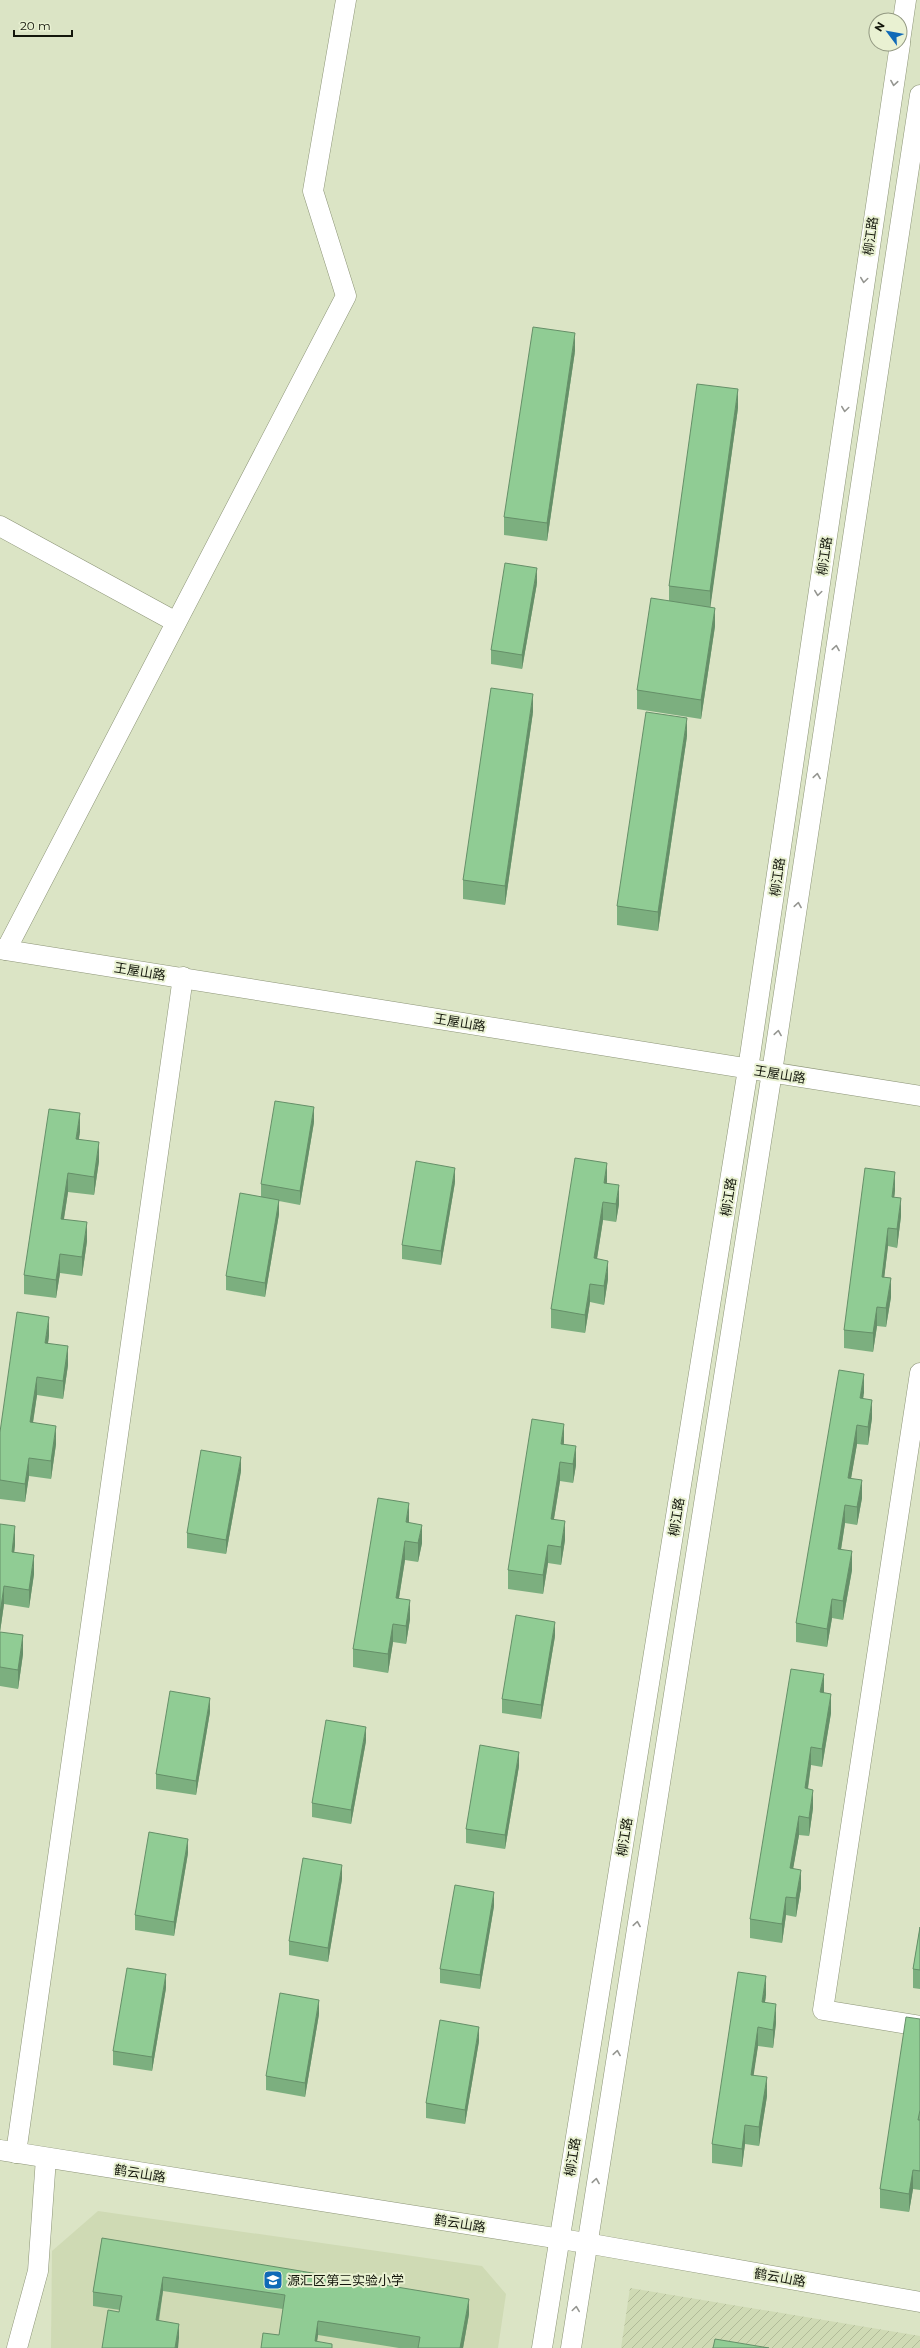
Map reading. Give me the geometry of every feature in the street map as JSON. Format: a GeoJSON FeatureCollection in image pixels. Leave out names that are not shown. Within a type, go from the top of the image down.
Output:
{"type":"FeatureCollection","features":[{"type":"Feature","properties":{"kind":"street"},"geometry":{"type":"LineString","coordinates":[[3,950],[346,296],[313,191],[346,0]]}},
{"type":"Feature","properties":{"kind":"street","name":"柳江路"},"geometry":{"type":"LineString","coordinates":[[904,12],[906,0]]}},
{"type":"Feature","properties":{"kind":"street","name":"柳江路"},"geometry":{"type":"LineString","coordinates":[[542,2348],[748,1069],[877,188],[899,52]]}},
{"type":"Feature","properties":{"kind":"street","name":"柳江路"},"geometry":{"type":"LineString","coordinates":[[571,2348],[586,2243],[912,194],[920,95]]}},
{"type":"Feature","properties":{"kind":"street"},"geometry":{"type":"LineString","coordinates":[[877,188],[912,194]]}},
{"type":"Feature","properties":{"kind":"street"},"geometry":{"type":"LineString","coordinates":[[0,526],[176,622]]}},
{"type":"Feature","properties":{"kind":"street","name":"王屋山路"},"geometry":{"type":"LineString","coordinates":[[3,950],[183,977],[920,1096]]}},
{"type":"Feature","properties":{"kind":"street"},"geometry":{"type":"LineString","coordinates":[[8,2151],[183,977]]}},
{"type":"Feature","properties":{"kind":"street"},"geometry":{"type":"LineString","coordinates":[[920,1373],[823,2010],[920,2026]]}},
{"type":"Feature","properties":{"kind":"street","name":"鹤云山路"},"geometry":{"type":"LineString","coordinates":[[8,2151],[586,2243],[920,2302]]}},
{"type":"Feature","properties":{"kind":"street"},"geometry":{"type":"LineString","coordinates":[[17,2348],[38,2271],[46,2158]]}},
{"type":"Feature","properties":{"kind":"shaded area","name":"源汇区第三实验小学"},"geometry":{"type":"Polygon","coordinates":[[[98,2211],[482,2266],[506,2294],[498,2348],[51,2348],[52,2251],[98,2211]]]}},
{"type":"Feature","properties":{"kind":"shaded area"},"geometry":{"type":"Polygon","coordinates":[[[630,2288],[920,2336],[920,2348],[621,2348],[630,2288]]]}},
{"type":"Feature","properties":{"kind":"building"},"geometry":{"type":"Polygon","coordinates":[[[533,327],[575,333],[547,523],[504,517],[533,327]]]}},
{"type":"Feature","properties":{"kind":"building"},"geometry":{"type":"Polygon","coordinates":[[[697,384],[738,389],[710,591],[669,586],[697,384]]]}},
{"type":"Feature","properties":{"kind":"building"},"geometry":{"type":"Polygon","coordinates":[[[505,563],[537,568],[522,655],[491,650],[505,563]]]}},
{"type":"Feature","properties":{"kind":"building"},"geometry":{"type":"Polygon","coordinates":[[[651,598],[715,608],[701,700],[637,690],[651,598]]]}},
{"type":"Feature","properties":{"kind":"building"},"geometry":{"type":"Polygon","coordinates":[[[491,688],[533,694],[505,886],[463,880],[491,688]]]}},
{"type":"Feature","properties":{"kind":"building"},"geometry":{"type":"Polygon","coordinates":[[[646,712],[687,718],[658,912],[617,906],[646,712]]]}},
{"type":"Feature","properties":{"kind":"building"},"geometry":{"type":"Polygon","coordinates":[[[275,1101],[314,1107],[300,1191],[261,1184],[275,1101]]]}},
{"type":"Feature","properties":{"kind":"building"},"geometry":{"type":"Polygon","coordinates":[[[49,1109],[80,1113],[76,1139],[99,1142],[94,1177],[68,1173],[61,1219],[87,1222],[82,1257],[60,1254],[56,1280],[24,1275],[49,1109]]]}},
{"type":"Feature","properties":{"kind":"building"},"geometry":{"type":"Polygon","coordinates":[[[575,1158],[607,1163],[604,1183],[619,1185],[616,1204],[603,1202],[594,1258],[608,1261],[604,1286],[590,1284],[585,1315],[551,1309],[575,1158]]]}},
{"type":"Feature","properties":{"kind":"building"},"geometry":{"type":"Polygon","coordinates":[[[416,1161],[455,1168],[441,1251],[402,1245],[416,1161]]]}},
{"type":"Feature","properties":{"kind":"building"},"geometry":{"type":"Polygon","coordinates":[[[865,1168],[895,1172],[892,1197],[901,1198],[897,1229],[888,1228],[882,1277],[891,1278],[886,1308],[877,1307],[873,1333],[844,1330],[865,1168]]]}},
{"type":"Feature","properties":{"kind":"building"},"geometry":{"type":"Polygon","coordinates":[[[240,1193],[279,1200],[265,1283],[226,1276],[240,1193]]]}},
{"type":"Feature","properties":{"kind":"building"},"geometry":{"type":"Polygon","coordinates":[[[17,1312],[49,1317],[45,1343],[68,1346],[63,1381],[37,1377],[30,1422],[56,1426],[51,1461],[29,1458],[25,1484],[0,1480],[0,1432],[17,1312]]]}},
{"type":"Feature","properties":{"kind":"building"},"geometry":{"type":"Polygon","coordinates":[[[839,1370],[864,1374],[860,1398],[872,1400],[868,1427],[857,1425],[848,1478],[862,1480],[857,1507],[845,1505],[838,1549],[852,1551],[843,1601],[832,1599],[827,1629],[796,1623],[839,1370]]]}},
{"type":"Feature","properties":{"kind":"building"},"geometry":{"type":"Polygon","coordinates":[[[532,1419],[564,1424],[561,1444],[576,1446],[573,1464],[560,1462],[551,1519],[565,1521],[561,1547],[548,1545],[543,1575],[508,1570],[532,1419]]]}},
{"type":"Feature","properties":{"kind":"building"},"geometry":{"type":"Polygon","coordinates":[[[201,1450],[241,1457],[226,1540],[187,1533],[201,1450]]]}},
{"type":"Feature","properties":{"kind":"building"},"geometry":{"type":"Polygon","coordinates":[[[378,1498],[409,1503],[406,1522],[422,1525],[418,1543],[405,1541],[396,1598],[410,1600],[406,1626],[393,1624],[388,1654],[353,1649],[378,1498]]]}},
{"type":"Feature","properties":{"kind":"building"},"geometry":{"type":"Polygon","coordinates":[[[0,1524],[15,1526],[12,1552],[34,1555],[29,1590],[4,1586],[0,1614],[0,1524]]]}},
{"type":"Feature","properties":{"kind":"building"},"geometry":{"type":"Polygon","coordinates":[[[516,1615],[555,1622],[541,1705],[502,1699],[516,1615]]]}},
{"type":"Feature","properties":{"kind":"building"},"geometry":{"type":"Polygon","coordinates":[[[0,1632],[23,1635],[18,1670],[0,1667],[0,1632]]]}},
{"type":"Feature","properties":{"kind":"building"},"geometry":{"type":"Polygon","coordinates":[[[791,1669],[824,1674],[820,1692],[831,1694],[822,1749],[811,1747],[805,1788],[813,1790],[809,1818],[799,1816],[790,1868],[801,1870],[796,1898],[786,1897],[782,1924],[750,1919],[791,1669]]]}},
{"type":"Feature","properties":{"kind":"building"},"geometry":{"type":"Polygon","coordinates":[[[170,1691],[210,1698],[196,1781],[156,1774],[170,1691]]]}},
{"type":"Feature","properties":{"kind":"building"},"geometry":{"type":"Polygon","coordinates":[[[326,1720],[366,1727],[351,1810],[312,1803],[326,1720]]]}},
{"type":"Feature","properties":{"kind":"building"},"geometry":{"type":"Polygon","coordinates":[[[480,1745],[519,1752],[505,1835],[466,1829],[480,1745]]]}},
{"type":"Feature","properties":{"kind":"building"},"geometry":{"type":"Polygon","coordinates":[[[149,1832],[188,1839],[174,1922],[135,1915],[149,1832]]]}},
{"type":"Feature","properties":{"kind":"building"},"geometry":{"type":"Polygon","coordinates":[[[303,1858],[342,1865],[328,1948],[289,1941],[303,1858]]]}},
{"type":"Feature","properties":{"kind":"building"},"geometry":{"type":"Polygon","coordinates":[[[455,1885],[494,1892],[480,1975],[440,1969],[455,1885]]]}},
{"type":"Feature","properties":{"kind":"building"},"geometry":{"type":"Polygon","coordinates":[[[920,1927],[920,1970],[913,1969],[920,1927]]]}},
{"type":"Feature","properties":{"kind":"building"},"geometry":{"type":"Polygon","coordinates":[[[127,1968],[166,1974],[152,2057],[113,2051],[127,1968]]]}},
{"type":"Feature","properties":{"kind":"building"},"geometry":{"type":"Polygon","coordinates":[[[738,1972],[766,1976],[762,2002],[776,2004],[773,2030],[758,2027],[751,2075],[767,2077],[759,2127],[745,2125],[742,2149],[712,2144],[738,1972]]]}},
{"type":"Feature","properties":{"kind":"building"},"geometry":{"type":"Polygon","coordinates":[[[280,1993],[319,2000],[305,2083],[266,2076],[280,1993]]]}},
{"type":"Feature","properties":{"kind":"building"},"geometry":{"type":"Polygon","coordinates":[[[906,2017],[920,2019],[920,2110],[918,2120],[920,2120],[920,2171],[913,2170],[909,2194],[880,2189],[906,2017]]]}},
{"type":"Feature","properties":{"kind":"building"},"geometry":{"type":"Polygon","coordinates":[[[440,2020],[479,2027],[465,2110],[426,2103],[440,2020]]]}},
{"type":"Feature","properties":{"kind":"building"},"geometry":{"type":"Polygon","coordinates":[[[102,2238],[469,2299],[460,2348],[418,2348],[420,2337],[318,2321],[315,2341],[332,2344],[332,2348],[261,2348],[263,2333],[279,2335],[285,2295],[163,2277],[156,2320],[179,2324],[175,2348],[102,2348],[108,2310],[119,2312],[122,2296],[93,2292],[102,2238]]]}},
{"type":"Feature","properties":{"kind":"building"},"geometry":{"type":"Polygon","coordinates":[[[715,2339],[769,2348],[713,2348],[715,2339]]]}},
{"type":"Feature","properties":{"kind":"place","name":"源汇区第三实验小学"},"geometry":{"type":"Point","coordinates":[273,2280]}}]}
